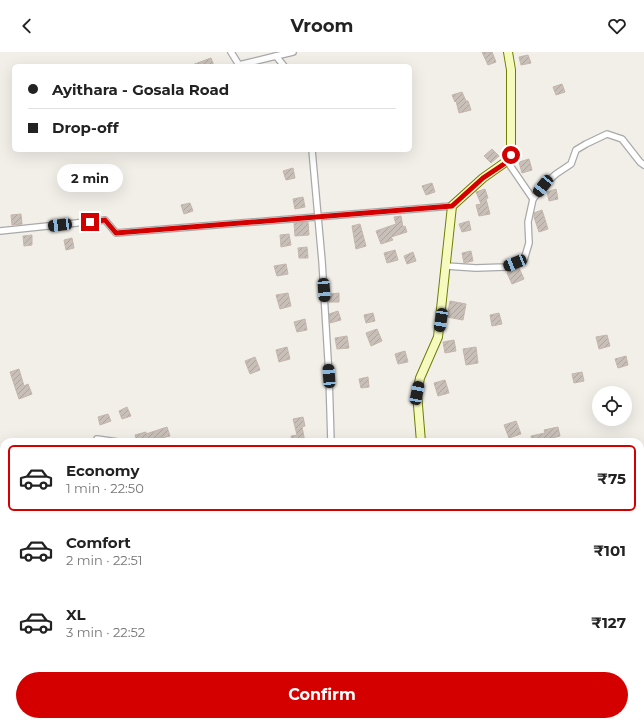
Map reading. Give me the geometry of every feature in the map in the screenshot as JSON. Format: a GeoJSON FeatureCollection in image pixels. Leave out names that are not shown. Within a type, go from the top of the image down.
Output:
{"type":"FeatureCollection","features":[{"type":"Feature","properties":{"kind":"main road"},"geometry":{"type":"LineString","coordinates":[[421,438],[417,393],[420,378],[438,337],[452,206],[483,178],[507,162],[511,155],[511,70],[508,52]]}},
{"type":"Feature","properties":{"kind":"street"},"geometry":{"type":"LineString","coordinates":[[231,52],[238,64]]}},
{"type":"Feature","properties":{"kind":"street"},"geometry":{"type":"LineString","coordinates":[[243,64],[293,52]]}},
{"type":"Feature","properties":{"kind":"street"},"geometry":{"type":"LineString","coordinates":[[276,56],[282,64]]}},
{"type":"Feature","properties":{"kind":"street"},"geometry":{"type":"LineString","coordinates":[[446,266],[476,268],[506,267],[524,260],[529,242],[528,222],[533,199],[543,186],[556,174],[571,164],[576,150],[586,144],[608,134],[622,139],[644,165]]}},
{"type":"Feature","properties":{"kind":"street"},"geometry":{"type":"LineString","coordinates":[[312,152],[322,261],[329,376],[331,438]]}},
{"type":"Feature","properties":{"kind":"street"},"geometry":{"type":"LineString","coordinates":[[507,162],[533,199]]}},
{"type":"Feature","properties":{"kind":"street"},"geometry":{"type":"LineString","coordinates":[[0,231],[105,220],[116,233],[452,206]]}},
{"type":"Feature","properties":{"kind":"building"},"geometry":{"type":"Polygon","coordinates":[[[482,52],[492,52],[496,62],[488,65],[482,52]]]}},
{"type":"Feature","properties":{"kind":"building"},"geometry":{"type":"Polygon","coordinates":[[[528,55],[531,63],[521,65],[519,57],[528,55]]]}},
{"type":"Feature","properties":{"kind":"building"},"geometry":{"type":"Polygon","coordinates":[[[211,58],[213,64],[195,64],[211,58]]]}},
{"type":"Feature","properties":{"kind":"building"},"geometry":{"type":"Polygon","coordinates":[[[562,84],[565,92],[556,95],[553,87],[562,84]]]}},
{"type":"Feature","properties":{"kind":"building"},"geometry":{"type":"Polygon","coordinates":[[[462,92],[466,101],[468,101],[471,110],[459,113],[456,101],[455,102],[452,95],[462,92]]]}},
{"type":"Feature","properties":{"kind":"building"},"geometry":{"type":"Polygon","coordinates":[[[492,149],[499,156],[491,163],[484,156],[492,149]]]}},
{"type":"Feature","properties":{"kind":"building"},"geometry":{"type":"Polygon","coordinates":[[[529,159],[532,170],[522,173],[519,162],[529,159]]]}},
{"type":"Feature","properties":{"kind":"building"},"geometry":{"type":"Polygon","coordinates":[[[293,168],[295,178],[286,180],[283,171],[293,168]]]}},
{"type":"Feature","properties":{"kind":"building"},"geometry":{"type":"Polygon","coordinates":[[[432,183],[435,192],[426,195],[422,186],[432,183]]]}},
{"type":"Feature","properties":{"kind":"building"},"geometry":{"type":"Polygon","coordinates":[[[485,189],[490,214],[479,216],[476,205],[481,204],[476,192],[485,189]]]}},
{"type":"Feature","properties":{"kind":"building"},"geometry":{"type":"Polygon","coordinates":[[[556,189],[558,199],[549,201],[547,192],[556,189]]]}},
{"type":"Feature","properties":{"kind":"building"},"geometry":{"type":"Polygon","coordinates":[[[303,197],[305,207],[295,209],[293,199],[303,197]]]}},
{"type":"Feature","properties":{"kind":"building"},"geometry":{"type":"Polygon","coordinates":[[[190,203],[193,211],[184,214],[181,205],[190,203]]]}},
{"type":"Feature","properties":{"kind":"building"},"geometry":{"type":"Polygon","coordinates":[[[542,210],[548,229],[539,232],[534,213],[542,210]]]}},
{"type":"Feature","properties":{"kind":"building"},"geometry":{"type":"Polygon","coordinates":[[[21,214],[22,224],[12,225],[11,215],[21,214]]]}},
{"type":"Feature","properties":{"kind":"building"},"geometry":{"type":"Polygon","coordinates":[[[401,216],[403,227],[405,226],[407,232],[391,237],[393,240],[381,244],[376,231],[396,224],[394,217],[401,216]]]}},
{"type":"Feature","properties":{"kind":"building"},"geometry":{"type":"Polygon","coordinates":[[[469,221],[471,230],[462,232],[459,224],[469,221]]]}},
{"type":"Feature","properties":{"kind":"building"},"geometry":{"type":"Polygon","coordinates":[[[308,222],[309,235],[295,236],[294,223],[308,222]]]}},
{"type":"Feature","properties":{"kind":"building"},"geometry":{"type":"Polygon","coordinates":[[[360,224],[366,246],[356,249],[352,226],[360,224]]]}},
{"type":"Feature","properties":{"kind":"building"},"geometry":{"type":"Polygon","coordinates":[[[289,234],[291,245],[281,247],[280,235],[289,234]]]}},
{"type":"Feature","properties":{"kind":"building"},"geometry":{"type":"Polygon","coordinates":[[[32,235],[32,245],[24,246],[23,236],[32,235]]]}},
{"type":"Feature","properties":{"kind":"building"},"geometry":{"type":"Polygon","coordinates":[[[72,238],[74,248],[66,250],[64,240],[72,238]]]}},
{"type":"Feature","properties":{"kind":"building"},"geometry":{"type":"Polygon","coordinates":[[[307,247],[308,258],[299,258],[298,248],[307,247]]]}},
{"type":"Feature","properties":{"kind":"building"},"geometry":{"type":"Polygon","coordinates":[[[395,250],[398,260],[387,263],[384,253],[395,250]]]}},
{"type":"Feature","properties":{"kind":"building"},"geometry":{"type":"Polygon","coordinates":[[[471,251],[473,261],[464,263],[462,253],[471,251]]]}},
{"type":"Feature","properties":{"kind":"building"},"geometry":{"type":"Polygon","coordinates":[[[413,252],[416,261],[407,264],[404,256],[413,252]]]}},
{"type":"Feature","properties":{"kind":"building"},"geometry":{"type":"Polygon","coordinates":[[[286,264],[288,274],[277,276],[274,266],[286,264]]]}},
{"type":"Feature","properties":{"kind":"building"},"geometry":{"type":"Polygon","coordinates":[[[519,268],[524,279],[512,284],[507,273],[519,268]]]}},
{"type":"Feature","properties":{"kind":"building"},"geometry":{"type":"Polygon","coordinates":[[[288,293],[291,306],[280,309],[276,295],[288,293]]]}},
{"type":"Feature","properties":{"kind":"building"},"geometry":{"type":"Polygon","coordinates":[[[339,293],[339,302],[329,302],[329,294],[339,293]]]}},
{"type":"Feature","properties":{"kind":"building"},"geometry":{"type":"Polygon","coordinates":[[[450,301],[466,304],[463,320],[447,317],[450,301]]]}},
{"type":"Feature","properties":{"kind":"building"},"geometry":{"type":"Polygon","coordinates":[[[338,311],[341,320],[330,323],[329,314],[338,311]]]}},
{"type":"Feature","properties":{"kind":"building"},"geometry":{"type":"Polygon","coordinates":[[[373,313],[375,321],[366,323],[364,315],[373,313]]]}},
{"type":"Feature","properties":{"kind":"building"},"geometry":{"type":"Polygon","coordinates":[[[499,313],[502,324],[492,326],[490,315],[499,313]]]}},
{"type":"Feature","properties":{"kind":"building"},"geometry":{"type":"Polygon","coordinates":[[[305,319],[307,330],[297,332],[294,322],[305,319]]]}},
{"type":"Feature","properties":{"kind":"building"},"geometry":{"type":"Polygon","coordinates":[[[377,329],[382,341],[371,346],[366,333],[377,329]]]}},
{"type":"Feature","properties":{"kind":"building"},"geometry":{"type":"Polygon","coordinates":[[[607,335],[610,346],[599,349],[596,337],[607,335]]]}},
{"type":"Feature","properties":{"kind":"building"},"geometry":{"type":"Polygon","coordinates":[[[347,336],[349,348],[337,349],[335,338],[347,336]]]}},
{"type":"Feature","properties":{"kind":"building"},"geometry":{"type":"Polygon","coordinates":[[[454,340],[456,351],[445,353],[443,342],[454,340]]]}},
{"type":"Feature","properties":{"kind":"building"},"geometry":{"type":"Polygon","coordinates":[[[287,347],[290,359],[279,362],[276,350],[287,347]]]}},
{"type":"Feature","properties":{"kind":"building"},"geometry":{"type":"Polygon","coordinates":[[[476,347],[478,363],[466,365],[463,349],[476,347]]]}},
{"type":"Feature","properties":{"kind":"building"},"geometry":{"type":"Polygon","coordinates":[[[405,351],[408,362],[398,364],[395,354],[405,351]]]}},
{"type":"Feature","properties":{"kind":"building"},"geometry":{"type":"Polygon","coordinates":[[[626,356],[628,365],[618,368],[615,359],[626,356]]]}},
{"type":"Feature","properties":{"kind":"building"},"geometry":{"type":"Polygon","coordinates":[[[255,357],[260,370],[250,374],[245,361],[255,357]]]}},
{"type":"Feature","properties":{"kind":"building"},"geometry":{"type":"Polygon","coordinates":[[[19,369],[24,386],[28,384],[32,394],[19,399],[10,372],[19,369]]]}},
{"type":"Feature","properties":{"kind":"building"},"geometry":{"type":"Polygon","coordinates":[[[582,372],[584,381],[574,383],[572,374],[582,372]]]}},
{"type":"Feature","properties":{"kind":"building"},"geometry":{"type":"Polygon","coordinates":[[[368,377],[369,387],[361,388],[359,379],[368,377]]]}},
{"type":"Feature","properties":{"kind":"building"},"geometry":{"type":"Polygon","coordinates":[[[445,380],[449,393],[438,396],[434,383],[445,380]]]}},
{"type":"Feature","properties":{"kind":"building"},"geometry":{"type":"Polygon","coordinates":[[[127,407],[131,416],[122,419],[119,411],[127,407]]]}},
{"type":"Feature","properties":{"kind":"building"},"geometry":{"type":"Polygon","coordinates":[[[108,414],[111,421],[100,425],[98,417],[108,414]]]}},
{"type":"Feature","properties":{"kind":"building"},"geometry":{"type":"Polygon","coordinates":[[[303,417],[305,426],[302,427],[304,438],[291,438],[291,436],[297,435],[293,419],[303,417]]]}},
{"type":"Feature","properties":{"kind":"building"},"geometry":{"type":"Polygon","coordinates":[[[516,421],[521,434],[509,438],[504,425],[516,421]]]}},
{"type":"Feature","properties":{"kind":"building"},"geometry":{"type":"Polygon","coordinates":[[[167,427],[170,436],[161,438],[136,438],[135,435],[146,432],[146,434],[167,427]]]}},
{"type":"Feature","properties":{"kind":"building"},"geometry":{"type":"Polygon","coordinates":[[[558,427],[560,436],[552,438],[531,438],[531,436],[545,433],[544,430],[558,427]]]}},
{"type":"Feature","properties":{"kind":"route"},"geometry":{"type":"LineString","coordinates":[[90,222],[105,220],[116,233],[452,206],[483,178],[507,162],[511,155]]}}]}
